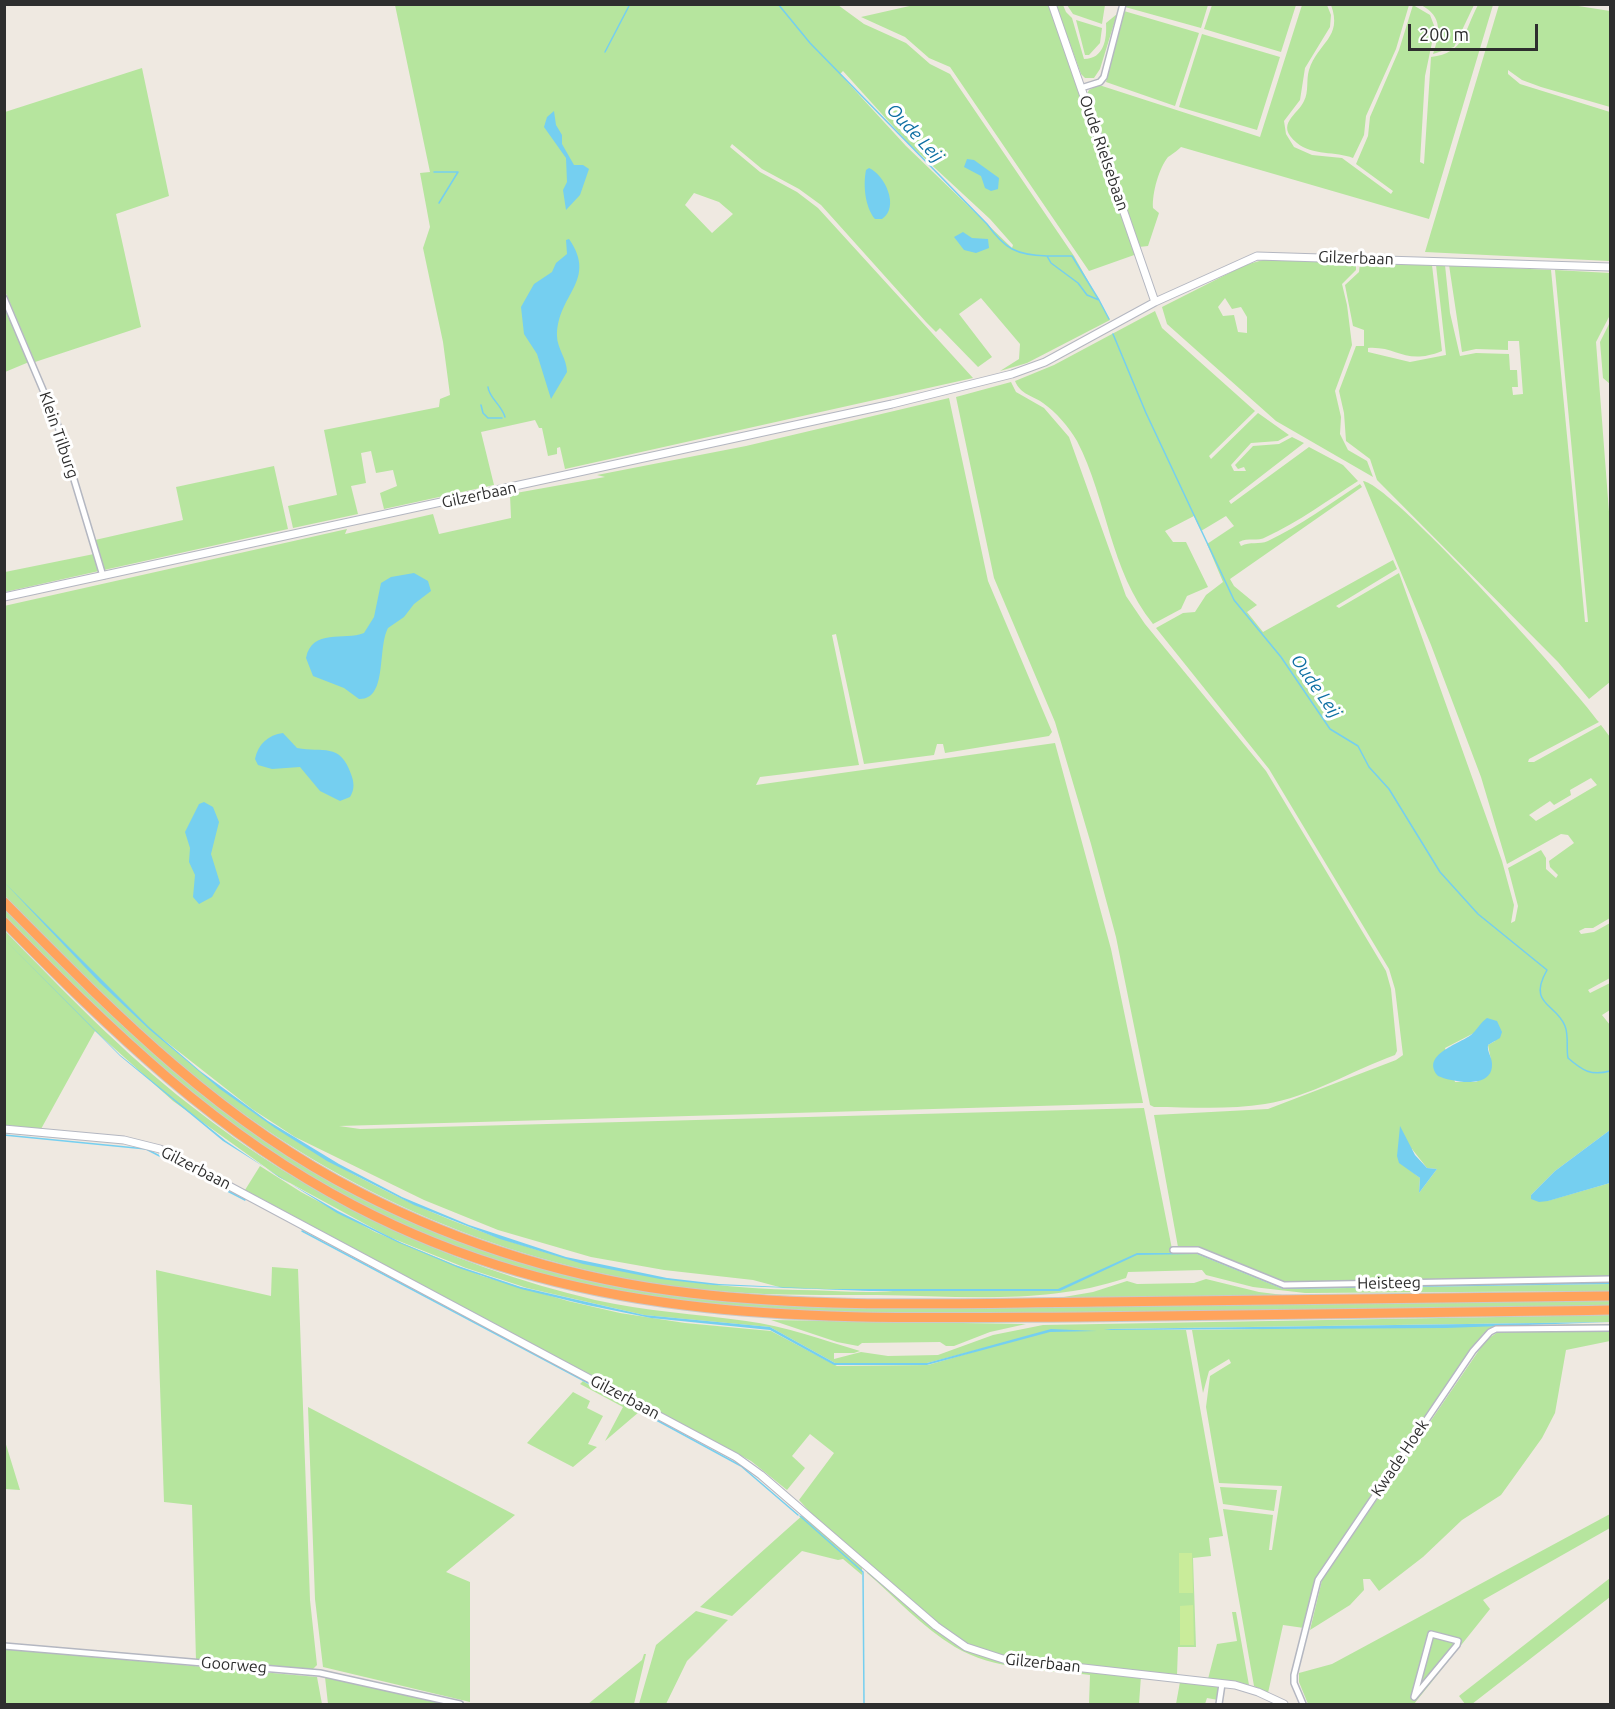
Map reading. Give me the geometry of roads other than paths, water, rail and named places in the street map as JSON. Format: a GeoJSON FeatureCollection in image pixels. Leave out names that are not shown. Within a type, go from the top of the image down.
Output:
{"type":"FeatureCollection","features":[{"type":"Feature","properties":{"kind":"highway"},"geometry":{"type":"LineString","coordinates":[[4,902],[105,1004],[166,1061],[229,1110],[306,1163],[360,1192],[442,1229],[503,1252],[592,1277],[688,1293],[822,1302],[1358,1300],[1611,1296]]}},
{"type":"Feature","properties":{"kind":"highway"},"geometry":{"type":"LineString","coordinates":[[4,922],[96,1015],[158,1072],[245,1140],[353,1206],[416,1235],[497,1266],[558,1283],[684,1307],[794,1316],[1387,1315],[1611,1310]]}},
{"type":"Feature","properties":{"kind":"street","name":"Oude Rielsebaan"},"geometry":{"type":"LineString","coordinates":[[1052,4],[1155,302]]}},
{"type":"Feature","properties":{"kind":"street"},"geometry":{"type":"LineString","coordinates":[[1081,88],[1100,82],[1104,77],[1123,4]]}},
{"type":"Feature","properties":{"kind":"street","name":"Gilzerbaan"},"geometry":{"type":"LineString","coordinates":[[4,597],[953,391],[976,382],[1012,376],[1045,362],[1115,320],[1242,261],[1270,254],[1611,267]]}},
{"type":"Feature","properties":{"kind":"street","name":"Klein Tilburg"},"geometry":{"type":"LineString","coordinates":[[4,298],[57,423],[103,576]]}},
{"type":"Feature","properties":{"kind":"street","name":"Gilzerbaan"},"geometry":{"type":"LineString","coordinates":[[4,1129],[124,1140],[160,1149],[675,1424],[736,1457],[761,1475],[936,1626],[966,1647],[1009,1660],[1222,1684],[1258,1692],[1284,1704]]}},
{"type":"Feature","properties":{"kind":"street","name":"Heisteeg"},"geometry":{"type":"LineString","coordinates":[[1173,1250],[1198,1251],[1284,1285],[1611,1280]]}},
{"type":"Feature","properties":{"kind":"street","name":"Kwade Hoek"},"geometry":{"type":"LineString","coordinates":[[1303,1704],[1294,1679],[1317,1583],[1473,1351],[1490,1332],[1496,1329],[1611,1328]]}},
{"type":"Feature","properties":{"kind":"street"},"geometry":{"type":"LineString","coordinates":[[1407,1704],[1414,1697],[1457,1645],[1458,1641],[1431,1634],[1414,1697]]}},
{"type":"Feature","properties":{"kind":"street","name":"Goorweg"},"geometry":{"type":"LineString","coordinates":[[4,1646],[320,1673],[460,1704]]}},
{"type":"Feature","properties":{"kind":"street"},"geometry":{"type":"LineString","coordinates":[[1219,1704],[1222,1684]]}},
{"type":"Feature","properties":{"kind":"water"},"geometry":{"type":"Polygon","coordinates":[[[554,111],[556,125],[562,135],[562,144],[574,165],[583,165],[589,169],[580,195],[566,210],[563,190],[567,182],[566,158],[544,127],[547,117],[554,111]]]}},
{"type":"Feature","properties":{"kind":"water"},"geometry":{"type":"Polygon","coordinates":[[[967,159],[974,160],[999,178],[998,189],[991,191],[985,188],[981,176],[964,167],[967,159]]]}},
{"type":"Feature","properties":{"kind":"water"},"geometry":{"type":"Polygon","coordinates":[[[869,168],[885,184],[890,199],[890,207],[882,219],[875,219],[867,202],[865,182],[866,170],[869,168]]]}},
{"type":"Feature","properties":{"kind":"water"},"geometry":{"type":"Polygon","coordinates":[[[963,232],[972,238],[988,239],[989,248],[976,253],[964,250],[954,237],[963,232]]]}},
{"type":"Feature","properties":{"kind":"water"},"geometry":{"type":"Polygon","coordinates":[[[569,239],[577,254],[578,277],[563,309],[557,336],[567,372],[551,399],[537,354],[524,334],[521,307],[534,284],[552,272],[556,263],[567,254],[566,240],[569,239]]]}},
{"type":"Feature","properties":{"kind":"water"},"geometry":{"type":"Polygon","coordinates":[[[414,573],[428,581],[431,591],[414,604],[404,617],[388,628],[378,683],[374,691],[368,697],[359,699],[344,688],[313,676],[306,658],[309,649],[322,639],[364,633],[374,617],[381,583],[391,577],[414,573]]]}},
{"type":"Feature","properties":{"kind":"water"},"geometry":{"type":"Polygon","coordinates":[[[283,733],[297,748],[330,751],[342,757],[353,780],[350,797],[340,801],[320,791],[300,767],[272,769],[258,765],[255,759],[261,745],[268,738],[283,733]]]}},
{"type":"Feature","properties":{"kind":"water"},"geometry":{"type":"Polygon","coordinates":[[[204,802],[213,807],[219,822],[211,854],[220,883],[212,897],[199,904],[193,897],[195,875],[189,862],[190,848],[185,832],[199,804],[204,802]]]}},
{"type":"Feature","properties":{"kind":"water"},"geometry":{"type":"Polygon","coordinates":[[[4,882],[149,1027],[200,1071],[268,1121],[339,1164],[402,1197],[469,1225],[566,1257],[667,1278],[719,1284],[826,1289],[1058,1289],[1137,1253],[1198,1253],[1284,1288],[1610,1282],[1610,1284],[1283,1289],[1197,1254],[1137,1255],[1060,1291],[869,1291],[713,1285],[660,1279],[583,1264],[500,1239],[414,1205],[327,1161],[275,1128],[220,1089],[150,1030],[100,983],[4,882]]]}},
{"type":"Feature","properties":{"kind":"water"},"geometry":{"type":"Polygon","coordinates":[[[5,940],[120,1055],[226,1141],[266,1168],[223,1141],[120,1056],[5,940]]]}},
{"type":"Feature","properties":{"kind":"water"},"geometry":{"type":"Polygon","coordinates":[[[1487,1018],[1497,1021],[1502,1032],[1500,1038],[1488,1045],[1492,1064],[1491,1072],[1486,1078],[1479,1081],[1462,1082],[1438,1076],[1434,1069],[1437,1056],[1471,1035],[1487,1018]]]}},
{"type":"Feature","properties":{"kind":"water"},"geometry":{"type":"Polygon","coordinates":[[[1400,1126],[1415,1155],[1427,1168],[1437,1169],[1419,1193],[1420,1178],[1399,1163],[1397,1156],[1400,1126]]]}},
{"type":"Feature","properties":{"kind":"water"},"geometry":{"type":"Polygon","coordinates":[[[1610,1130],[1610,1183],[1548,1201],[1539,1202],[1531,1199],[1531,1195],[1555,1171],[1610,1130]]]}},
{"type":"Feature","properties":{"kind":"water"},"geometry":{"type":"Polygon","coordinates":[[[290,1184],[402,1243],[455,1265],[521,1287],[644,1315],[770,1327],[835,1363],[927,1363],[1051,1329],[1097,1331],[1050,1332],[927,1365],[834,1365],[770,1330],[651,1318],[521,1289],[459,1268],[397,1242],[337,1213],[290,1184]]]}},
{"type":"Feature","properties":{"kind":"water"},"geometry":{"type":"Polygon","coordinates":[[[1610,1322],[1446,1328],[1104,1330],[1111,1329],[1610,1322]]]}},
{"type":"Feature","properties":{"kind":"waterway"},"geometry":{"type":"LineString","coordinates":[[605,52],[630,4]]}},
{"type":"Feature","properties":{"kind":"waterway","name":"Oude Leij"},"geometry":{"type":"LineString","coordinates":[[778,4],[810,43],[1006,245],[1019,252],[1047,256],[1051,263],[1078,283],[1087,295],[1099,300],[1109,319]]}},
{"type":"Feature","properties":{"kind":"waterway"},"geometry":{"type":"LineString","coordinates":[[434,172],[458,172],[439,203]]}},
{"type":"Feature","properties":{"kind":"waterway","name":"Oude Leij"},"geometry":{"type":"LineString","coordinates":[[1047,256],[1072,256],[1099,300]]}},
{"type":"Feature","properties":{"kind":"waterway","name":"Oude Leij"},"geometry":{"type":"LineString","coordinates":[[1113,334],[1146,413],[1234,600],[1281,657],[1330,729],[1358,746],[1369,767],[1389,789],[1440,872],[1478,914],[1547,970],[1540,990],[1545,1002],[1561,1018],[1565,1026],[1568,1058],[1592,1073],[1610,1071]]}},
{"type":"Feature","properties":{"kind":"waterway"},"geometry":{"type":"LineString","coordinates":[[488,387],[505,417]]}},
{"type":"Feature","properties":{"kind":"waterway"},"geometry":{"type":"LineString","coordinates":[[481,405],[483,413],[488,418],[502,418]]}},
{"type":"Feature","properties":{"kind":"waterway"},"geometry":{"type":"LineString","coordinates":[[4,1135],[146,1149],[245,1200]]}},
{"type":"Feature","properties":{"kind":"waterway"},"geometry":{"type":"LineString","coordinates":[[302,1231],[607,1393]]}},
{"type":"Feature","properties":{"kind":"waterway"},"geometry":{"type":"LineString","coordinates":[[614,1397],[741,1466],[798,1515]]}},
{"type":"Feature","properties":{"kind":"waterway"},"geometry":{"type":"LineString","coordinates":[[800,1516],[863,1572],[864,1704]]}}]}
